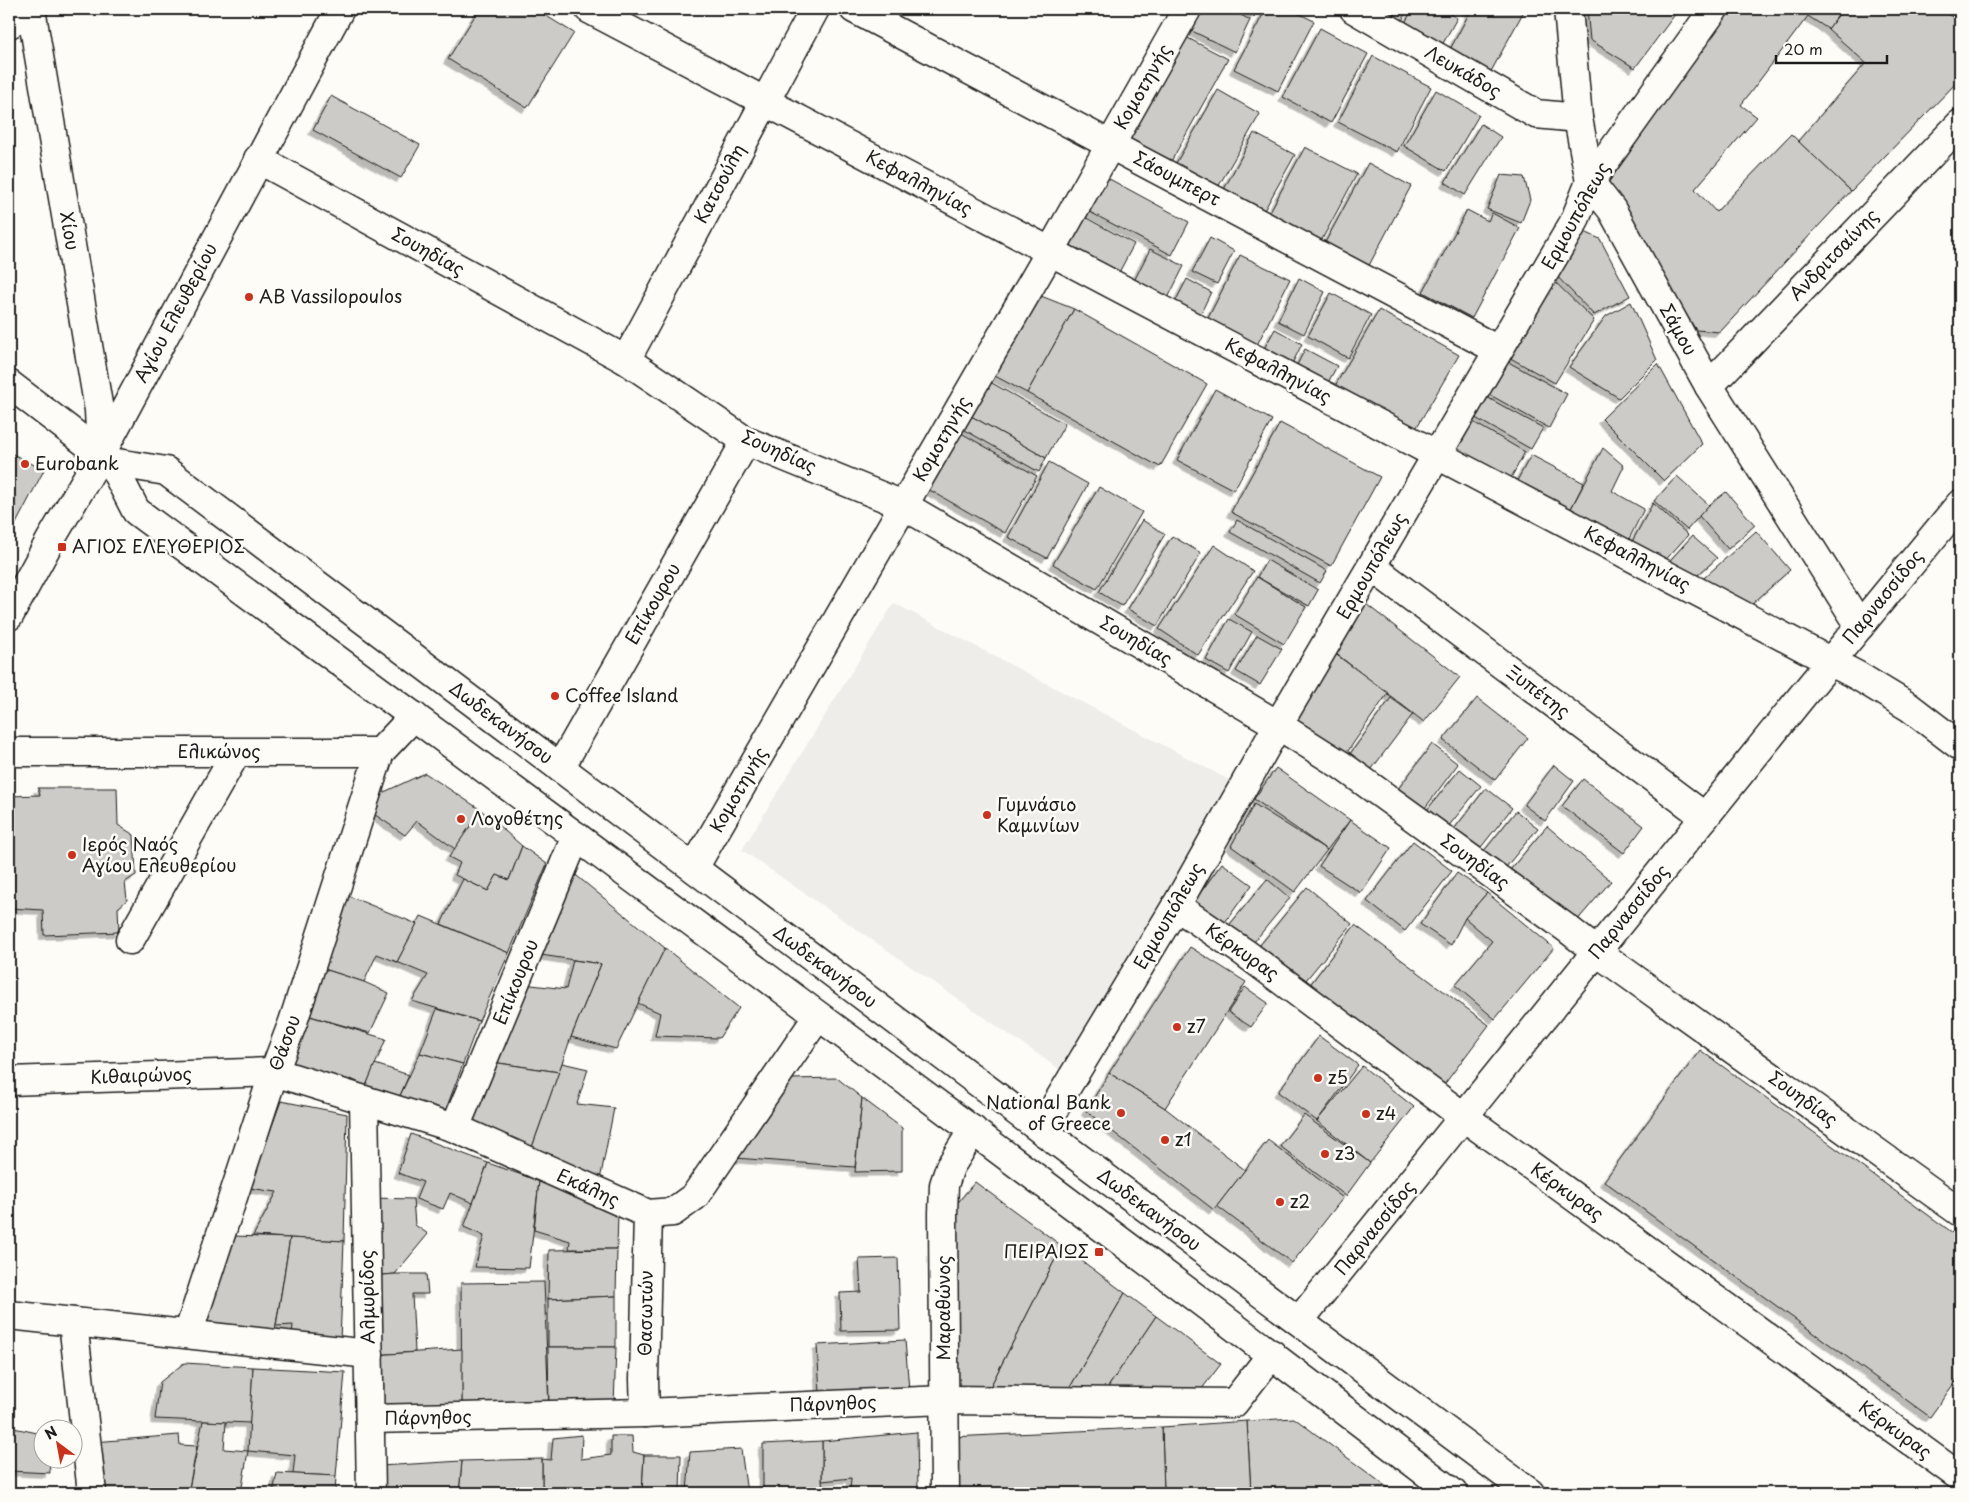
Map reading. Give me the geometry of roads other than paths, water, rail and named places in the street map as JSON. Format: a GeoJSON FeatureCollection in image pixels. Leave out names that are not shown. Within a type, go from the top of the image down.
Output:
{"type":"FeatureCollection","features":[{"type":"Feature","properties":{"kind":"street","name":"Αγίου Ελευθερίου"},"geometry":{"type":"LineString","coordinates":[[9,616],[51,539],[106,458],[258,159],[340,9]]}},
{"type":"Feature","properties":{"kind":"street","name":"Κεφαλληνίας"},"geometry":{"type":"LineString","coordinates":[[588,9],[1830,661],[1887,693],[1960,746]]}},
{"type":"Feature","properties":{"kind":"street","name":"Κατσούλη"},"geometry":{"type":"LineString","coordinates":[[626,360],[815,9]]}},
{"type":"Feature","properties":{"kind":"street","name":"Σάουμπερτ"},"geometry":{"type":"LineString","coordinates":[[854,9],[1498,350]]}},
{"type":"Feature","properties":{"kind":"street","name":"Κομοτηνής"},"geometry":{"type":"LineString","coordinates":[[694,868],[1050,252],[1187,9]]}},
{"type":"Feature","properties":{"kind":"street","name":"Λευκάδος"},"geometry":{"type":"LineString","coordinates":[[1354,9],[1536,114],[1578,118]]}},
{"type":"Feature","properties":{"kind":"street","name":"Σάμου"},"geometry":{"type":"LineString","coordinates":[[1568,9],[1578,118],[1590,182],[1612,210],[1709,386],[1860,626]]}},
{"type":"Feature","properties":{"kind":"street","name":"Ερμουπόλεως"},"geometry":{"type":"LineString","coordinates":[[1044,1132],[1057,1103],[1176,906],[1278,725],[1574,222],[1590,182],[1714,9]]}},
{"type":"Feature","properties":{"kind":"street","name":"Χίου"},"geometry":{"type":"LineString","coordinates":[[24,15],[99,410],[106,458]]}},
{"type":"Feature","properties":{"kind":"street","name":"Ανδριτσαίνης"},"geometry":{"type":"LineString","coordinates":[[1709,386],[1960,124]]}},
{"type":"Feature","properties":{"kind":"street","name":"Σουηδίας"},"geometry":{"type":"LineString","coordinates":[[258,159],[626,360],[746,441],[903,505],[1278,725],[1341,764],[1597,952],[1960,1212]]}},
{"type":"Feature","properties":{"kind":"street","name":"Δωδεκανήσου"},"geometry":{"type":"LineString","coordinates":[[9,384],[106,458],[136,511],[973,1130],[1272,1354],[1453,1493]]}},
{"type":"Feature","properties":{"kind":"street","name":"Επίκουρου"},"geometry":{"type":"LineString","coordinates":[[560,768],[746,441]]}},
{"type":"Feature","properties":{"kind":"street","name":"Δωδεκανήσου"},"geometry":{"type":"LineString","coordinates":[[106,458],[166,472],[1044,1132],[1530,1493]]}},
{"type":"Feature","properties":{"kind":"street","name":"Παρνασσίδος"},"geometry":{"type":"LineString","coordinates":[[1299,1321],[1830,661],[1860,626],[1951,534],[1960,504]]}},
{"type":"Feature","properties":{"kind":"street","name":"Ξυπέτης"},"geometry":{"type":"LineString","coordinates":[[1372,567],[1705,817]]}},
{"type":"Feature","properties":{"kind":"street"},"geometry":{"type":"LineString","coordinates":[[380,752],[414,716]]}},
{"type":"Feature","properties":{"kind":"street","name":"Ελικώνος"},"geometry":{"type":"LineString","coordinates":[[9,752],[380,752]]}},
{"type":"Feature","properties":{"kind":"street"},"geometry":{"type":"LineString","coordinates":[[130,940],[236,752]]}},
{"type":"Feature","properties":{"kind":"street","name":"Θάσου"},"geometry":{"type":"LineString","coordinates":[[188,1334],[274,1072],[293,1022],[380,752]]}},
{"type":"Feature","properties":{"kind":"street","name":"Επίκουρου"},"geometry":{"type":"LineString","coordinates":[[455,1128],[576,836]]}},
{"type":"Feature","properties":{"kind":"street","name":"Κέρκυρας"},"geometry":{"type":"LineString","coordinates":[[1176,906],[1267,969],[1464,1117],[1960,1477]]}},
{"type":"Feature","properties":{"kind":"street","name":"Εκάλης"},"geometry":{"type":"LineString","coordinates":[[274,1072],[455,1128],[648,1214],[673,1212],[694,1196],[818,1016]]}},
{"type":"Feature","properties":{"kind":"street","name":"Κιθαιρώνος"},"geometry":{"type":"LineString","coordinates":[[9,1081],[274,1072]]}},
{"type":"Feature","properties":{"kind":"street","name":"Αλμυρίδος"},"geometry":{"type":"LineString","coordinates":[[364,1101],[371,1493]]}},
{"type":"Feature","properties":{"kind":"street","name":"Μαραθώνος"},"geometry":{"type":"LineString","coordinates":[[945,1493],[944,1186],[950,1167],[973,1130]]}},
{"type":"Feature","properties":{"kind":"street","name":"Θασωτών"},"geometry":{"type":"LineString","coordinates":[[645,1413],[644,1379],[648,1214]]}},
{"type":"Feature","properties":{"kind":"street"},"geometry":{"type":"LineString","coordinates":[[9,1315],[369,1354]]}},
{"type":"Feature","properties":{"kind":"street"},"geometry":{"type":"LineString","coordinates":[[73,1322],[92,1493]]}},
{"type":"Feature","properties":{"kind":"street","name":"Πάρνηθος"},"geometry":{"type":"LineString","coordinates":[[370,1419],[645,1413],[944,1400],[1234,1403],[1272,1354]]}},
{"type":"Feature","properties":{"kind":"place","name":"AB Vassilopoulos"},"geometry":{"type":"Point","coordinates":[249,297]}},
{"type":"Feature","properties":{"kind":"place","name":"Eurobank"},"geometry":{"type":"Point","coordinates":[25,464]}},
{"type":"Feature","properties":{"kind":"place","name":"ΑΓΙΟΣ ΕΛΕΥΘΕΡΙΟΣ"},"geometry":{"type":"Point","coordinates":[62,547]}},
{"type":"Feature","properties":{"kind":"place","name":"Coffee Island"},"geometry":{"type":"Point","coordinates":[555,696]}},
{"type":"Feature","properties":{"kind":"place","name":"Γυμνάσιο Καμινίων"},"geometry":{"type":"Point","coordinates":[987,815]}},
{"type":"Feature","properties":{"kind":"place","name":"Λογοθέτης"},"geometry":{"type":"Point","coordinates":[461,819]}},
{"type":"Feature","properties":{"kind":"place","name":"Ιερός Ναός Αγίου Ελευθερίου"},"geometry":{"type":"Point","coordinates":[72,855]}},
{"type":"Feature","properties":{"kind":"place","name":"z7"},"geometry":{"type":"Point","coordinates":[1177,1027]}},
{"type":"Feature","properties":{"kind":"place","name":"z5"},"geometry":{"type":"Point","coordinates":[1318,1078]}},
{"type":"Feature","properties":{"kind":"place","name":"National Bank of Greece"},"geometry":{"type":"Point","coordinates":[1121,1113]}},
{"type":"Feature","properties":{"kind":"place","name":"z4"},"geometry":{"type":"Point","coordinates":[1366,1114]}},
{"type":"Feature","properties":{"kind":"place","name":"z1"},"geometry":{"type":"Point","coordinates":[1165,1140]}},
{"type":"Feature","properties":{"kind":"place","name":"z3"},"geometry":{"type":"Point","coordinates":[1325,1154]}},
{"type":"Feature","properties":{"kind":"place","name":"z2"},"geometry":{"type":"Point","coordinates":[1280,1202]}},
{"type":"Feature","properties":{"kind":"place","name":"ΠΕΙΡΑΙΩΣ"},"geometry":{"type":"Point","coordinates":[1099,1252]}}]}
